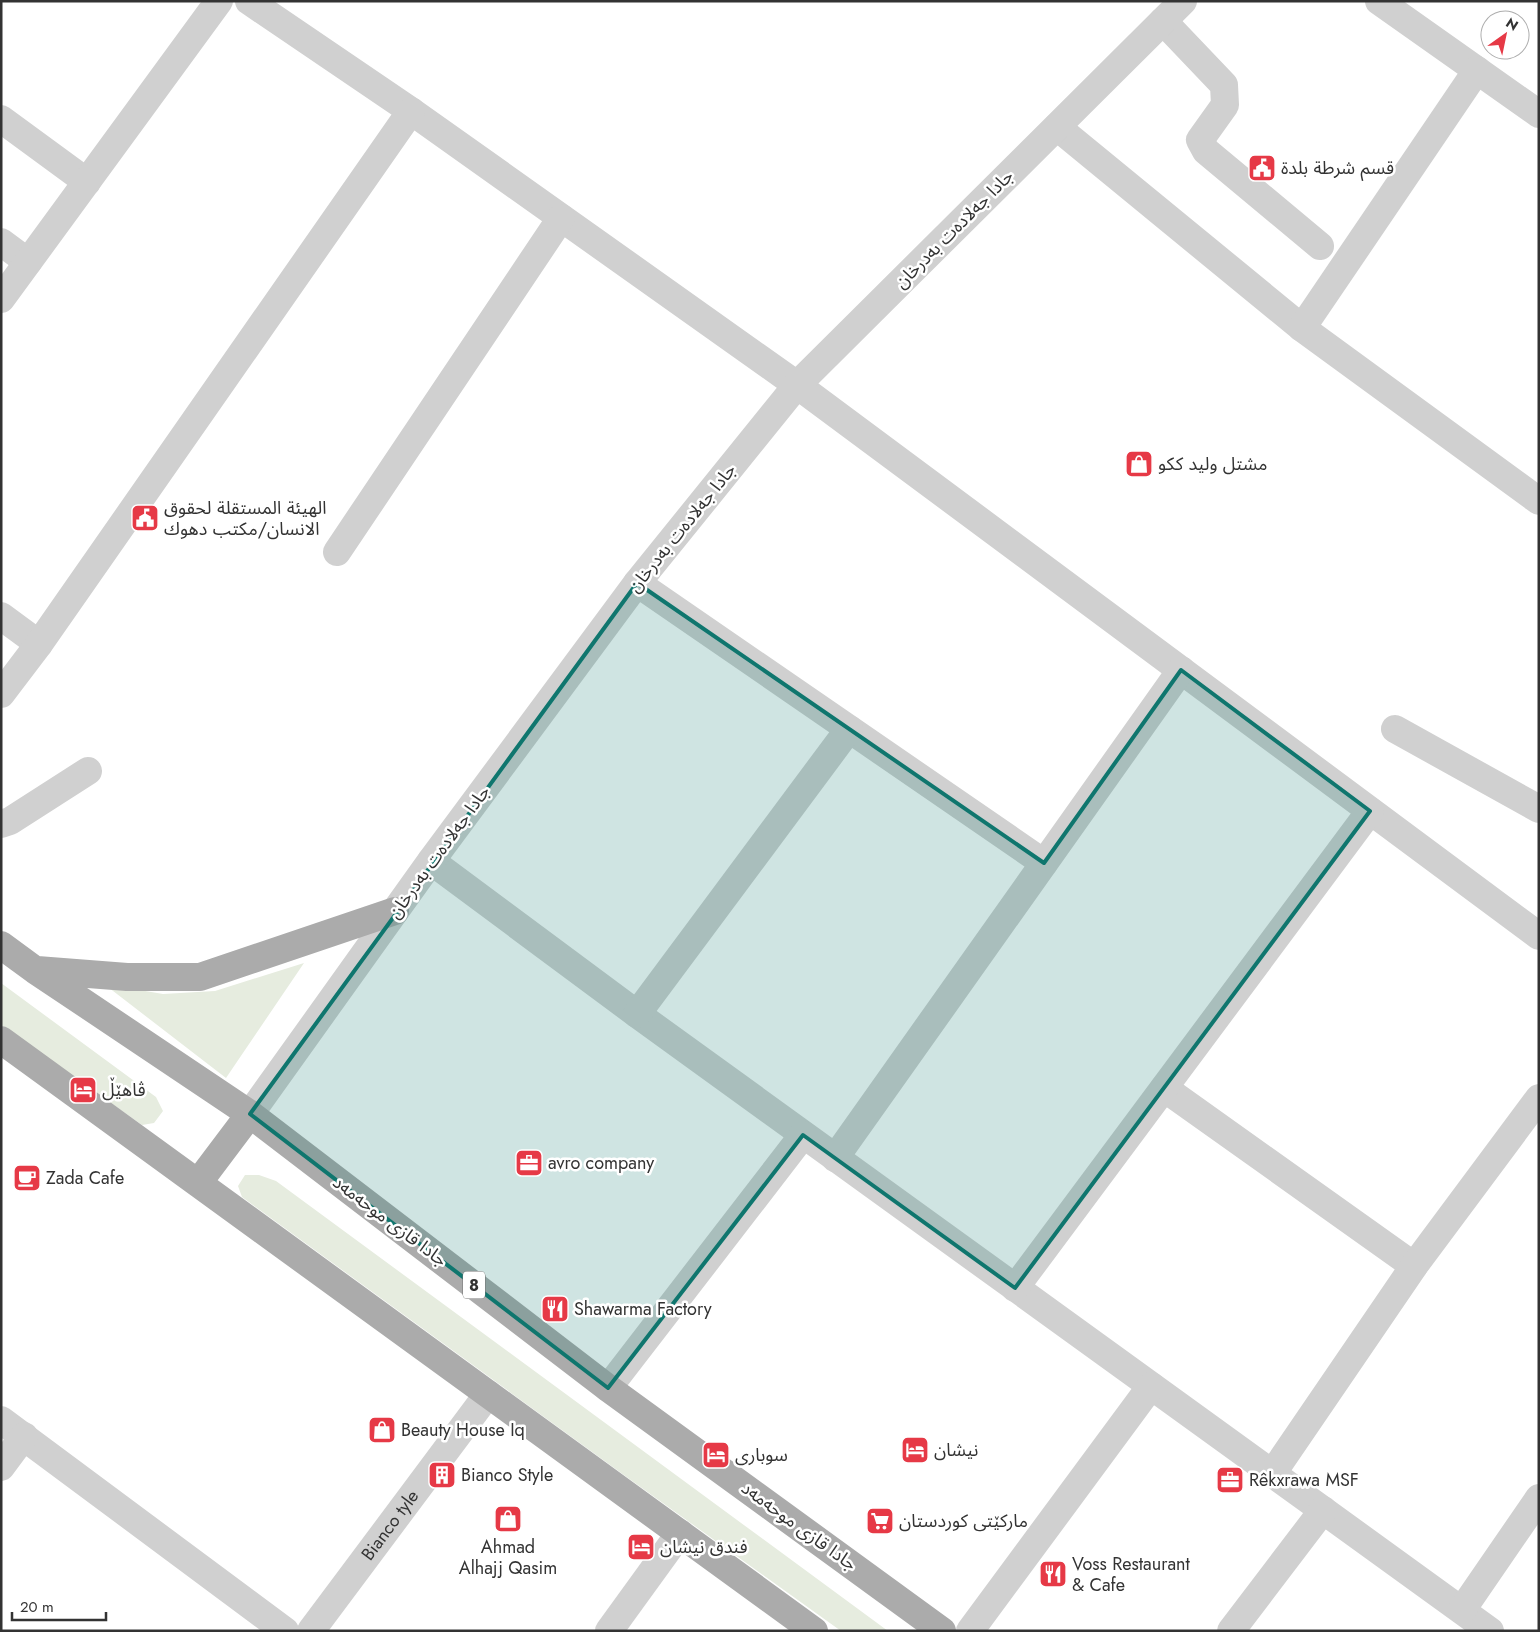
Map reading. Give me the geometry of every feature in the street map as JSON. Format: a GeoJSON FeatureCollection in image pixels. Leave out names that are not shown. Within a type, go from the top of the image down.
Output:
{"type":"FeatureCollection","features":[{"type":"Feature","properties":{"kind":"main road"},"geometry":{"type":"LineString","coordinates":[[35,970],[127,978],[200,977],[395,911]]}},
{"type":"Feature","properties":{"kind":"main road","name":"جادا قازی موحەمەد"},"geometry":{"type":"LineString","coordinates":[[1,945],[35,970],[250,1114],[608,1388],[942,1631]]}},
{"type":"Feature","properties":{"kind":"main road"},"geometry":{"type":"LineString","coordinates":[[1,1040],[814,1631]]}},
{"type":"Feature","properties":{"kind":"main road"},"geometry":{"type":"LineString","coordinates":[[198,1183],[250,1114]]}},
{"type":"Feature","properties":{"kind":"street"},"geometry":{"type":"LineString","coordinates":[[1,299],[219,1]]}},
{"type":"Feature","properties":{"kind":"street"},"geometry":{"type":"LineString","coordinates":[[249,1],[410,111],[797,385],[1539,936]]}},
{"type":"Feature","properties":{"kind":"street","name":"جادا جەلادەت بەدرخان"},"geometry":{"type":"LineString","coordinates":[[250,1114],[431,861],[637,583],[797,385],[1183,1]]}},
{"type":"Feature","properties":{"kind":"street"},"geometry":{"type":"LineString","coordinates":[[1379,1],[1539,114]]}},
{"type":"Feature","properties":{"kind":"street"},"geometry":{"type":"LineString","coordinates":[[1163,21],[1224,85],[1225,105],[1200,140],[1206,151],[1320,246]]}},
{"type":"Feature","properties":{"kind":"street"},"geometry":{"type":"LineString","coordinates":[[1302,328],[1477,70]]}},
{"type":"Feature","properties":{"kind":"street"},"geometry":{"type":"LineString","coordinates":[[1,694],[39,644],[410,111]]}},
{"type":"Feature","properties":{"kind":"street"},"geometry":{"type":"LineString","coordinates":[[1,119],[87,182]]}},
{"type":"Feature","properties":{"kind":"street"},"geometry":{"type":"LineString","coordinates":[[1057,127],[1302,328],[1539,501]]}},
{"type":"Feature","properties":{"kind":"street"},"geometry":{"type":"LineString","coordinates":[[336,552],[562,218]]}},
{"type":"Feature","properties":{"kind":"street"},"geometry":{"type":"LineString","coordinates":[[1,242],[28,262]]}},
{"type":"Feature","properties":{"kind":"street"},"geometry":{"type":"LineString","coordinates":[[637,583],[1044,863]]}},
{"type":"Feature","properties":{"kind":"street"},"geometry":{"type":"LineString","coordinates":[[1,616],[39,644]]}},
{"type":"Feature","properties":{"kind":"street"},"geometry":{"type":"LineString","coordinates":[[835,1158],[1181,670]]}},
{"type":"Feature","properties":{"kind":"street"},"geometry":{"type":"LineString","coordinates":[[636,1014],[850,729]]}},
{"type":"Feature","properties":{"kind":"street"},"geometry":{"type":"LineString","coordinates":[[1395,729],[1539,809]]}},
{"type":"Feature","properties":{"kind":"street"},"geometry":{"type":"LineString","coordinates":[[1,824],[10,821],[88,771]]}},
{"type":"Feature","properties":{"kind":"street"},"geometry":{"type":"LineString","coordinates":[[1014,1288],[1370,811]]}},
{"type":"Feature","properties":{"kind":"street"},"geometry":{"type":"LineString","coordinates":[[431,861],[636,1014],[1490,1631]]}},
{"type":"Feature","properties":{"kind":"street"},"geometry":{"type":"LineString","coordinates":[[1164,1088],[1414,1266]]}},
{"type":"Feature","properties":{"kind":"street"},"geometry":{"type":"LineString","coordinates":[[1272,1474],[1414,1266],[1539,1098]]}},
{"type":"Feature","properties":{"kind":"street"},"geometry":{"type":"LineString","coordinates":[[608,1388],[803,1135]]}},
{"type":"Feature","properties":{"kind":"street"},"geometry":{"type":"LineString","coordinates":[[970,1631],[1151,1386]]}},
{"type":"Feature","properties":{"kind":"street","name":"Bianco tyle"},"geometry":{"type":"LineString","coordinates":[[311,1631],[488,1394]]}},
{"type":"Feature","properties":{"kind":"street"},"geometry":{"type":"LineString","coordinates":[[1,1420],[285,1631]]}},
{"type":"Feature","properties":{"kind":"street"},"geometry":{"type":"LineString","coordinates":[[1,1467],[24,1436]]}},
{"type":"Feature","properties":{"kind":"street"},"geometry":{"type":"LineString","coordinates":[[1462,1610],[1539,1498]]}},
{"type":"Feature","properties":{"kind":"street"},"geometry":{"type":"LineString","coordinates":[[1231,1631],[1323,1510]]}},
{"type":"Feature","properties":{"kind":"street"},"geometry":{"type":"LineString","coordinates":[[609,1631],[680,1533]]}},
{"type":"Feature","properties":{"kind":"highlighted area"},"geometry":{"type":"Polygon","coordinates":[[[637,583],[1044,863],[1181,670],[1370,811],[1015,1288],[803,1135],[608,1388],[250,1114],[637,583]]]}},
{"type":"Feature","properties":{"kind":"shaded area"},"geometry":{"type":"Polygon","coordinates":[[[304,963],[226,1078],[104,984],[163,994],[215,991],[304,963]]]}},
{"type":"Feature","properties":{"kind":"shaded area"},"geometry":{"type":"Polygon","coordinates":[[[1,983],[156,1097],[163,1111],[154,1123],[142,1125],[1,1025],[1,983]]]}},
{"type":"Feature","properties":{"kind":"shaded area"},"geometry":{"type":"Polygon","coordinates":[[[245,1175],[259,1175],[276,1181],[888,1631],[841,1631],[242,1197],[238,1186],[245,1175]]]}},
{"type":"Feature","properties":{"kind":"place","name":"قسم شرطة بلدة"},"geometry":{"type":"Point","coordinates":[1262,168]}},
{"type":"Feature","properties":{"kind":"place","name":"مشتل وليد ككو"},"geometry":{"type":"Point","coordinates":[1139,464]}},
{"type":"Feature","properties":{"kind":"place","name":"الهيئة المستقلة لحقوق الانسان/مكتب دهوك"},"geometry":{"type":"Point","coordinates":[145,518]}},
{"type":"Feature","properties":{"kind":"place","name":"ڤاهێڵ"},"geometry":{"type":"Point","coordinates":[83,1090]}},
{"type":"Feature","properties":{"kind":"place","name":"avro company"},"geometry":{"type":"Point","coordinates":[529,1163]}},
{"type":"Feature","properties":{"kind":"place","name":"Zada Cafe"},"geometry":{"type":"Point","coordinates":[27,1178]}},
{"type":"Feature","properties":{"kind":"place","name":"Shawarma Factory"},"geometry":{"type":"Point","coordinates":[555,1309]}},
{"type":"Feature","properties":{"kind":"place","name":"Beauty House Iq"},"geometry":{"type":"Point","coordinates":[382,1430]}},
{"type":"Feature","properties":{"kind":"place","name":"نيشان"},"geometry":{"type":"Point","coordinates":[915,1450]}},
{"type":"Feature","properties":{"kind":"place","name":"سوبارى"},"geometry":{"type":"Point","coordinates":[716,1455]}},
{"type":"Feature","properties":{"kind":"place","name":"Bianco Style"},"geometry":{"type":"Point","coordinates":[442,1475]}},
{"type":"Feature","properties":{"kind":"place","name":"Rêkxrawa MSF"},"geometry":{"type":"Point","coordinates":[1230,1480]}},
{"type":"Feature","properties":{"kind":"place","name":"Ahmad Alhajj Qasim"},"geometry":{"type":"Point","coordinates":[508,1519]}},
{"type":"Feature","properties":{"kind":"place","name":"مارکێتی کوردستان"},"geometry":{"type":"Point","coordinates":[880,1521]}},
{"type":"Feature","properties":{"kind":"place","name":"فندق نيشان"},"geometry":{"type":"Point","coordinates":[641,1547]}},
{"type":"Feature","properties":{"kind":"place","name":"Voss Restaurant & Cafe"},"geometry":{"type":"Point","coordinates":[1053,1574]}}]}
